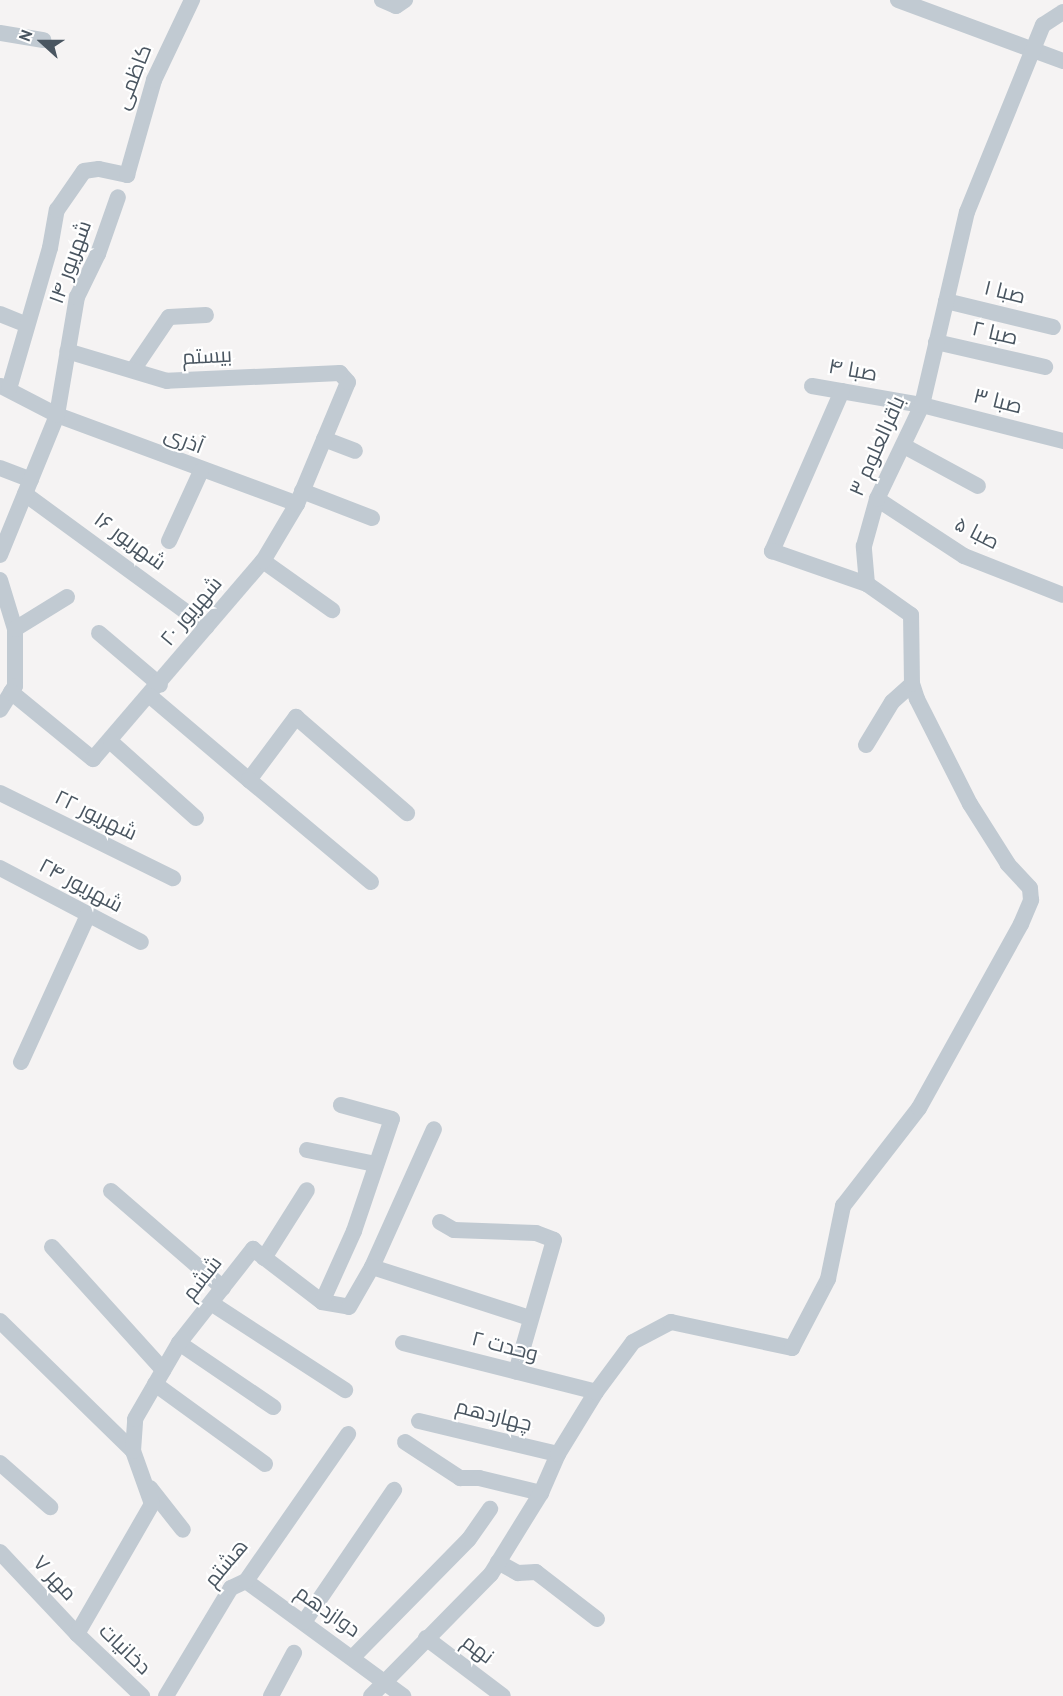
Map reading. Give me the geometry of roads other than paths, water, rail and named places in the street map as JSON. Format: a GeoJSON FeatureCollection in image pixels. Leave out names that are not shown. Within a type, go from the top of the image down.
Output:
{"type":"FeatureCollection","features":[{"type":"Feature","properties":{"kind":"street","name":"کاظمی"},"geometry":{"type":"LineString","coordinates":[[27,325],[50,248],[57,210],[73,181],[84,171],[99,169],[127,175],[154,80],[192,0]]}},
{"type":"Feature","properties":{"kind":"street"},"geometry":{"type":"LineString","coordinates":[[382,0],[396,6],[405,0]]}},
{"type":"Feature","properties":{"kind":"street"},"geometry":{"type":"LineString","coordinates":[[898,0],[1063,61]]}},
{"type":"Feature","properties":{"kind":"street","name":"باقرالعلوم ۳"},"geometry":{"type":"LineString","coordinates":[[867,584],[864,546],[877,498],[922,405],[967,212],[1043,25],[1063,12]]}},
{"type":"Feature","properties":{"kind":"street"},"geometry":{"type":"LineString","coordinates":[[0,33],[43,40]]}},
{"type":"Feature","properties":{"kind":"street","name":"شهریور ۱۴"},"geometry":{"type":"LineString","coordinates":[[0,555],[57,415],[77,297],[98,254],[118,197]]}},
{"type":"Feature","properties":{"kind":"street","name":"صبا ۱"},"geometry":{"type":"LineString","coordinates":[[946,301],[1053,327]]}},
{"type":"Feature","properties":{"kind":"street"},"geometry":{"type":"LineString","coordinates":[[0,314],[27,325],[4,387]]}},
{"type":"Feature","properties":{"kind":"street"},"geometry":{"type":"LineString","coordinates":[[133,370],[169,317],[206,315]]}},
{"type":"Feature","properties":{"kind":"street","name":"صبا ۲"},"geometry":{"type":"LineString","coordinates":[[936,342],[1045,367]]}},
{"type":"Feature","properties":{"kind":"street","name":"بیستم"},"geometry":{"type":"LineString","coordinates":[[67,351],[167,381],[340,373],[348,382]]}},
{"type":"Feature","properties":{"kind":"street","name":"شهریور ۲۰"},"geometry":{"type":"LineString","coordinates":[[11,692],[93,759],[111,742],[264,561],[300,497],[348,382]]}},
{"type":"Feature","properties":{"kind":"street","name":"صبا ۴"},"geometry":{"type":"LineString","coordinates":[[812,386],[922,405]]}},
{"type":"Feature","properties":{"kind":"street","name":"آذری"},"geometry":{"type":"LineString","coordinates":[[4,387],[57,415],[201,471],[372,518]]}},
{"type":"Feature","properties":{"kind":"street"},"geometry":{"type":"LineString","coordinates":[[371,1696],[382,1681],[491,1574],[541,1493],[558,1454],[596,1392],[633,1342],[671,1322],[792,1348],[828,1279],[843,1206],[919,1108],[1031,900],[1030,888],[1008,864],[970,804],[912,684],[911,615],[867,584],[772,551],[842,391]]}},
{"type":"Feature","properties":{"kind":"street","name":"صبا ۳"},"geometry":{"type":"LineString","coordinates":[[922,405],[1063,441]]}},
{"type":"Feature","properties":{"kind":"street"},"geometry":{"type":"LineString","coordinates":[[324,439],[355,451]]}},
{"type":"Feature","properties":{"kind":"street"},"geometry":{"type":"LineString","coordinates":[[904,446],[978,486]]}},
{"type":"Feature","properties":{"kind":"street","name":"شهریور ۱۶"},"geometry":{"type":"LineString","coordinates":[[0,468],[28,487],[207,627]]}},
{"type":"Feature","properties":{"kind":"street"},"geometry":{"type":"LineString","coordinates":[[169,541],[201,471]]}},
{"type":"Feature","properties":{"kind":"street","name":"صبا ۵"},"geometry":{"type":"LineString","coordinates":[[877,498],[964,556],[1063,595]]}},
{"type":"Feature","properties":{"kind":"street"},"geometry":{"type":"LineString","coordinates":[[264,561],[332,610]]}},
{"type":"Feature","properties":{"kind":"street"},"geometry":{"type":"LineString","coordinates":[[0,580],[15,629],[15,686],[0,710]]}},
{"type":"Feature","properties":{"kind":"street"},"geometry":{"type":"LineString","coordinates":[[15,629],[67,597]]}},
{"type":"Feature","properties":{"kind":"street"},"geometry":{"type":"LineString","coordinates":[[99,633],[155,691],[249,780],[371,882]]}},
{"type":"Feature","properties":{"kind":"street"},"geometry":{"type":"LineString","coordinates":[[866,746],[892,702],[912,684]]}},
{"type":"Feature","properties":{"kind":"street"},"geometry":{"type":"LineString","coordinates":[[249,780],[296,717],[407,813]]}},
{"type":"Feature","properties":{"kind":"street"},"geometry":{"type":"LineString","coordinates":[[111,742],[196,818]]}},
{"type":"Feature","properties":{"kind":"street","name":"شهریور ۲۲"},"geometry":{"type":"LineString","coordinates":[[0,793],[173,878]]}},
{"type":"Feature","properties":{"kind":"street","name":"شهریور ۲۴"},"geometry":{"type":"LineString","coordinates":[[2,874],[141,942]]}},
{"type":"Feature","properties":{"kind":"street"},"geometry":{"type":"LineString","coordinates":[[21,1062],[88,915]]}},
{"type":"Feature","properties":{"kind":"street"},"geometry":{"type":"LineString","coordinates":[[322,1302],[354,1231],[392,1119],[341,1105]]}},
{"type":"Feature","properties":{"kind":"street"},"geometry":{"type":"LineString","coordinates":[[307,1190],[264,1258],[322,1302],[349,1307],[372,1267],[434,1129]]}},
{"type":"Feature","properties":{"kind":"street"},"geometry":{"type":"LineString","coordinates":[[307,1150],[375,1164]]}},
{"type":"Feature","properties":{"kind":"street"},"geometry":{"type":"LineString","coordinates":[[111,1191],[223,1288]]}},
{"type":"Feature","properties":{"kind":"street"},"geometry":{"type":"LineString","coordinates":[[440,1222],[454,1230],[536,1233],[554,1240],[516,1371]]}},
{"type":"Feature","properties":{"kind":"street"},"geometry":{"type":"LineString","coordinates":[[52,1247],[159,1377],[265,1464]]}},
{"type":"Feature","properties":{"kind":"street","name":"ششم"},"geometry":{"type":"LineString","coordinates":[[77,1634],[152,1504],[133,1451],[135,1419],[179,1343],[253,1249],[264,1258]]}},
{"type":"Feature","properties":{"kind":"street"},"geometry":{"type":"LineString","coordinates":[[372,1267],[530,1318]]}},
{"type":"Feature","properties":{"kind":"street"},"geometry":{"type":"LineString","coordinates":[[211,1304],[345,1390]]}},
{"type":"Feature","properties":{"kind":"street"},"geometry":{"type":"LineString","coordinates":[[0,1321],[133,1451]]}},
{"type":"Feature","properties":{"kind":"street"},"geometry":{"type":"LineString","coordinates":[[179,1343],[273,1407]]}},
{"type":"Feature","properties":{"kind":"street","name":"وحدت ۲"},"geometry":{"type":"LineString","coordinates":[[403,1343],[596,1392]]}},
{"type":"Feature","properties":{"kind":"street","name":"چهاردهم"},"geometry":{"type":"LineString","coordinates":[[419,1421],[558,1454]]}},
{"type":"Feature","properties":{"kind":"street","name":"هشتم"},"geometry":{"type":"LineString","coordinates":[[166,1696],[231,1588],[246,1581],[348,1434]]}},
{"type":"Feature","properties":{"kind":"street"},"geometry":{"type":"LineString","coordinates":[[405,1442],[460,1478],[480,1478],[541,1493]]}},
{"type":"Feature","properties":{"kind":"street"},"geometry":{"type":"LineString","coordinates":[[0,1463],[50,1508]]}},
{"type":"Feature","properties":{"kind":"street"},"geometry":{"type":"LineString","coordinates":[[143,1480],[183,1530]]}},
{"type":"Feature","properties":{"kind":"street"},"geometry":{"type":"LineString","coordinates":[[304,1622],[394,1490]]}},
{"type":"Feature","properties":{"kind":"street"},"geometry":{"type":"LineString","coordinates":[[353,1657],[469,1539],[490,1509]]}},
{"type":"Feature","properties":{"kind":"street","name":"مهر ۷"},"geometry":{"type":"LineString","coordinates":[[0,1552],[77,1634]]}},
{"type":"Feature","properties":{"kind":"street"},"geometry":{"type":"LineString","coordinates":[[498,1562],[518,1573],[536,1572],[597,1619]]}},
{"type":"Feature","properties":{"kind":"street","name":"دوازدهم"},"geometry":{"type":"LineString","coordinates":[[246,1581],[353,1657],[403,1696]]}},
{"type":"Feature","properties":{"kind":"street","name":"دخانیات"},"geometry":{"type":"LineString","coordinates":[[77,1634],[142,1696]]}},
{"type":"Feature","properties":{"kind":"street","name":"نهم"},"geometry":{"type":"LineString","coordinates":[[426,1638],[503,1696]]}},
{"type":"Feature","properties":{"kind":"street"},"geometry":{"type":"LineString","coordinates":[[271,1696],[294,1653]]}}]}
